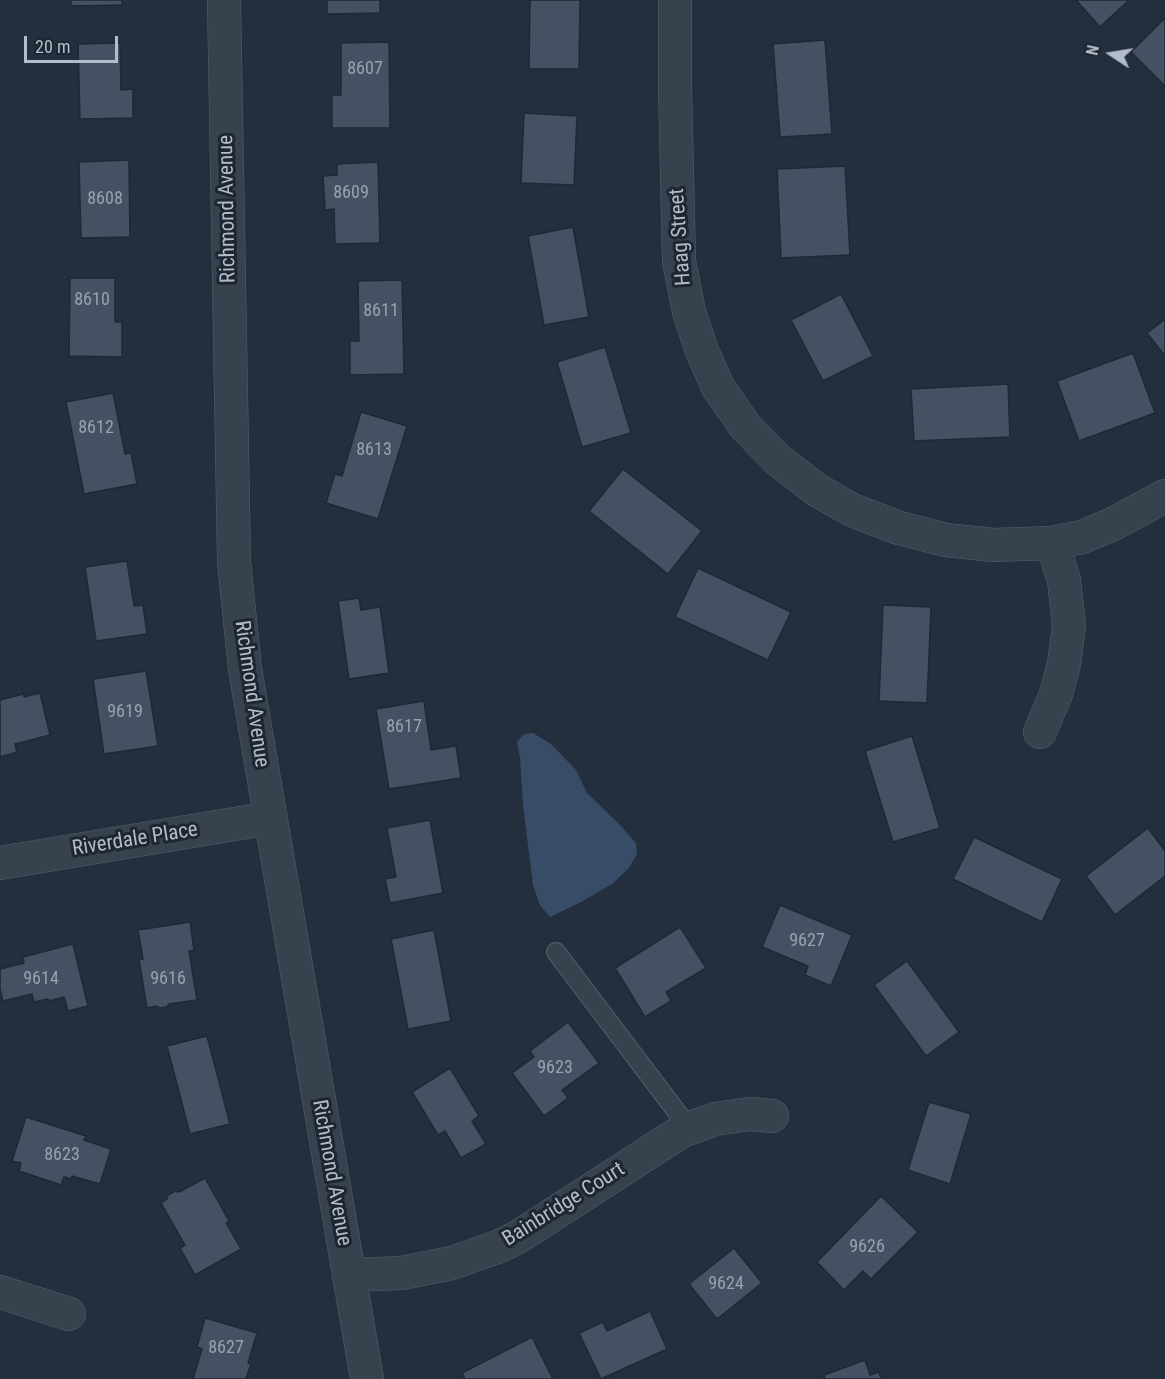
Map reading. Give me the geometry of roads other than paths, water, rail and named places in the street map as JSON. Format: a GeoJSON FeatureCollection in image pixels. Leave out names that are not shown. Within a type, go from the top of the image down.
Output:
{"type":"FeatureCollection","features":[{"type":"Feature","properties":{"kind":"street","name":"Richmond Avenue"},"geometry":{"type":"LineString","coordinates":[[225,0],[234,562],[245,669],[367,1379]]}},
{"type":"Feature","properties":{"kind":"street","name":"Haag Street"},"geometry":{"type":"LineString","coordinates":[[675,0],[679,261],[689,312],[702,351],[718,387],[745,426],[778,460],[817,490],[852,510],[898,528],[946,540],[993,545],[1052,543],[1082,537],[1113,524],[1165,496]]}},
{"type":"Feature","properties":{"kind":"street"},"geometry":{"type":"LineString","coordinates":[[1040,732],[1056,694],[1064,664],[1069,626],[1064,580],[1052,543]]}},
{"type":"Feature","properties":{"kind":"street","name":"Riverdale Place"},"geometry":{"type":"LineString","coordinates":[[0,863],[270,818]]}},
{"type":"Feature","properties":{"kind":"street","name":"Bainbridge Court"},"geometry":{"type":"LineString","coordinates":[[349,1275],[402,1273],[452,1263],[500,1246],[518,1237],[682,1131],[715,1119],[750,1114],[772,1116]]}},
{"type":"Feature","properties":{"kind":"street"},"geometry":{"type":"LineString","coordinates":[[0,1292],[69,1314]]}},
{"type":"Feature","properties":{"kind":"lane"},"geometry":{"type":"LineString","coordinates":[[556,952],[689,1128]]}},
{"type":"Feature","properties":{"kind":"water"},"geometry":{"type":"Polygon","coordinates":[[[533,733],[551,744],[576,770],[587,793],[636,843],[637,854],[629,868],[612,884],[550,917],[540,905],[533,885],[517,742],[524,734],[533,733]]]}}]}
